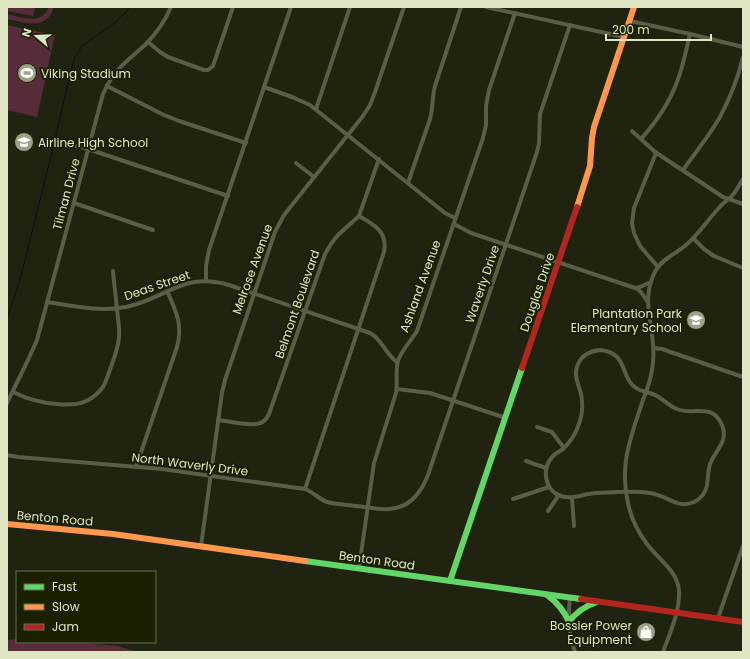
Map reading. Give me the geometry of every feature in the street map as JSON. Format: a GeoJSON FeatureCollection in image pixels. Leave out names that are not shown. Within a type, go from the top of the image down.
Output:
{"type":"FeatureCollection","features":[{"type":"Feature","properties":{"kind":"main road","name":"Douglas Drive"},"geometry":{"type":"LineString","coordinates":[[450,581],[589,172],[592,162],[592,137],[594,127],[634,7]]}},
{"type":"Feature","properties":{"kind":"main road","name":"Benton Road"},"geometry":{"type":"LineString","coordinates":[[7,524],[113,534],[743,622]]}},
{"type":"Feature","properties":{"kind":"main road"},"geometry":{"type":"LineString","coordinates":[[545,594],[560,606],[569,622],[583,608],[599,601]]}},
{"type":"Feature","properties":{"kind":"street","name":"Tilman Drive"},"geometry":{"type":"LineString","coordinates":[[7,403],[34,347],[101,100],[107,86],[118,68],[148,42],[162,25],[171,7]]}},
{"type":"Feature","properties":{"kind":"street"},"geometry":{"type":"LineString","coordinates":[[148,42],[168,57],[204,70],[208,70],[213,66],[233,7]]}},
{"type":"Feature","properties":{"kind":"street"},"geometry":{"type":"LineString","coordinates":[[206,281],[206,266],[209,250],[291,7]]}},
{"type":"Feature","properties":{"kind":"street"},"geometry":{"type":"LineString","coordinates":[[316,109],[350,7]]}},
{"type":"Feature","properties":{"kind":"street","name":"Melrose Avenue"},"geometry":{"type":"LineString","coordinates":[[201,546],[226,373],[272,238],[284,215],[363,116],[373,100],[404,7]]}},
{"type":"Feature","properties":{"kind":"street"},"geometry":{"type":"LineString","coordinates":[[408,183],[430,119],[432,110],[432,96],[461,7]]}},
{"type":"Feature","properties":{"kind":"street"},"geometry":{"type":"LineString","coordinates":[[486,7],[624,37]]}},
{"type":"Feature","properties":{"kind":"street","name":"Ashland Avenue"},"geometry":{"type":"LineString","coordinates":[[397,362],[400,355],[417,331],[454,224],[486,128],[486,106],[489,90],[515,13]]}},
{"type":"Feature","properties":{"kind":"street"},"geometry":{"type":"LineString","coordinates":[[630,21],[743,47]]}},
{"type":"Feature","properties":{"kind":"street","name":"Waverly Drive"},"geometry":{"type":"LineString","coordinates":[[367,507],[384,509],[398,508],[408,503],[419,493],[428,475],[537,152],[539,143],[540,114],[570,25]]}},
{"type":"Feature","properties":{"kind":"street"},"geometry":{"type":"LineString","coordinates":[[641,139],[659,118],[670,99],[680,75],[690,34]]}},
{"type":"Feature","properties":{"kind":"street"},"geometry":{"type":"LineString","coordinates":[[683,170],[720,116],[734,86],[743,57]]}},
{"type":"Feature","properties":{"kind":"street"},"geometry":{"type":"LineString","coordinates":[[107,86],[168,116],[246,143]]}},
{"type":"Feature","properties":{"kind":"street"},"geometry":{"type":"LineString","coordinates":[[264,87],[302,100],[316,109],[445,213],[456,218]]}},
{"type":"Feature","properties":{"kind":"street"},"geometry":{"type":"LineString","coordinates":[[632,131],[656,153],[728,199],[743,204]]}},
{"type":"Feature","properties":{"kind":"street"},"geometry":{"type":"LineString","coordinates":[[61,142],[88,149],[228,196]]}},
{"type":"Feature","properties":{"kind":"street"},"geometry":{"type":"LineString","coordinates":[[656,153],[634,208],[632,223],[640,246],[658,267]]}},
{"type":"Feature","properties":{"kind":"street","name":"Belmont Boulevard"},"geometry":{"type":"LineString","coordinates":[[218,420],[253,424],[260,423],[269,414],[274,404],[324,254],[338,235],[359,216],[379,159]]}},
{"type":"Feature","properties":{"kind":"street"},"geometry":{"type":"LineString","coordinates":[[296,163],[314,177]]}},
{"type":"Feature","properties":{"kind":"street"},"geometry":{"type":"LineString","coordinates":[[663,652],[676,612],[679,595],[678,585],[676,579],[666,565],[649,546],[638,530],[630,511],[626,492],[624,470],[631,435],[646,392],[652,368],[654,348],[648,310],[651,282],[658,267],[667,258],[686,245],[722,203],[732,196],[743,179]]}},
{"type":"Feature","properties":{"kind":"street"},"geometry":{"type":"LineString","coordinates":[[74,203],[153,230]]}},
{"type":"Feature","properties":{"kind":"street"},"geometry":{"type":"LineString","coordinates":[[305,489],[383,256],[385,245],[384,237],[374,225],[359,216]]}},
{"type":"Feature","properties":{"kind":"street"},"geometry":{"type":"LineString","coordinates":[[454,224],[471,233],[635,288],[641,292],[648,301]]}},
{"type":"Feature","properties":{"kind":"street"},"geometry":{"type":"LineString","coordinates":[[692,238],[714,256],[743,268]]}},
{"type":"Feature","properties":{"kind":"street"},"geometry":{"type":"LineString","coordinates":[[13,392],[25,398],[40,402],[69,405],[84,402],[95,395],[105,383],[118,343],[119,330],[113,271]]}},
{"type":"Feature","properties":{"kind":"street","name":"Deas Street"},"geometry":{"type":"LineString","coordinates":[[47,302],[93,308],[117,308],[143,302],[187,283],[206,281],[223,283],[370,333],[397,362]]}},
{"type":"Feature","properties":{"kind":"street"},"geometry":{"type":"LineString","coordinates":[[635,288],[651,282]]}},
{"type":"Feature","properties":{"kind":"street"},"geometry":{"type":"LineString","coordinates":[[136,467],[178,342],[180,326],[178,317],[167,291]]}},
{"type":"Feature","properties":{"kind":"street"},"geometry":{"type":"LineString","coordinates":[[654,348],[662,349],[743,377]]}},
{"type":"Feature","properties":{"kind":"street"},"geometry":{"type":"LineString","coordinates":[[600,350],[615,355],[620,361],[630,383],[646,392],[658,396],[679,410],[702,410],[713,414],[723,426],[723,440],[710,464],[706,490],[702,497],[695,502],[679,504],[654,494],[644,492],[594,493],[572,498],[563,497],[553,491],[549,487],[546,476],[546,468],[553,456],[564,448],[573,438],[580,423],[582,400],[576,371],[581,359],[588,353],[600,350]]}},
{"type":"Feature","properties":{"kind":"street"},"geometry":{"type":"LineString","coordinates":[[359,568],[375,458],[397,389],[397,362]]}},
{"type":"Feature","properties":{"kind":"street"},"geometry":{"type":"LineString","coordinates":[[397,389],[430,393],[506,418]]}},
{"type":"Feature","properties":{"kind":"street"},"geometry":{"type":"LineString","coordinates":[[537,427],[552,432],[564,448]]}},
{"type":"Feature","properties":{"kind":"street","name":"North Waverly Drive"},"geometry":{"type":"LineString","coordinates":[[7,455],[162,469],[305,489],[313,492],[327,502],[367,507]]}},
{"type":"Feature","properties":{"kind":"street"},"geometry":{"type":"LineString","coordinates":[[526,461],[546,468]]}},
{"type":"Feature","properties":{"kind":"street"},"geometry":{"type":"LineString","coordinates":[[513,499],[549,487]]}},
{"type":"Feature","properties":{"kind":"street"},"geometry":{"type":"LineString","coordinates":[[548,511],[559,495]]}},
{"type":"Feature","properties":{"kind":"street"},"geometry":{"type":"LineString","coordinates":[[572,498],[574,526]]}},
{"type":"Feature","properties":{"kind":"street"},"geometry":{"type":"LineString","coordinates":[[718,618],[743,546]]}},
{"type":"Feature","properties":{"kind":"street"},"geometry":{"type":"LineString","coordinates":[[570,597],[568,616],[570,634],[575,652]]}},
{"type":"Feature","properties":{"kind":"shaded area"},"geometry":{"type":"Polygon","coordinates":[[[7,7],[35,7],[33,16],[7,11],[7,7]]]}},
{"type":"Feature","properties":{"kind":"shaded area"},"geometry":{"type":"Polygon","coordinates":[[[49,7],[54,7],[46,20],[35,24],[7,19],[7,14],[31,19],[41,17],[46,13],[49,7]]]}},
{"type":"Feature","properties":{"kind":"shaded area","name":"Viking Stadium"},"geometry":{"type":"Polygon","coordinates":[[[7,25],[55,35],[37,117],[7,110],[7,25]]]}},
{"type":"Feature","properties":{"kind":"shaded area"},"geometry":{"type":"Polygon","coordinates":[[[16,639],[16,643],[80,643],[119,646],[137,652],[7,652],[7,640],[16,639]]]}},
{"type":"Feature","properties":{"kind":"waterway"},"geometry":{"type":"LineString","coordinates":[[7,319],[21,276],[75,57],[82,46],[116,22],[128,10],[129,7]]}},
{"type":"Feature","properties":{"kind":"traffic: fast"},"geometry":{"type":"LineString","coordinates":[[450,581],[522,368]]}},
{"type":"Feature","properties":{"kind":"traffic: fast"},"geometry":{"type":"LineString","coordinates":[[305,561],[581,599]]}},
{"type":"Feature","properties":{"kind":"traffic: fast"},"geometry":{"type":"LineString","coordinates":[[547,595],[560,607],[569,622],[581,610],[597,602]]}},
{"type":"Feature","properties":{"kind":"traffic: slow"},"geometry":{"type":"LineString","coordinates":[[577,207],[590,166],[594,127],[634,7]]}},
{"type":"Feature","properties":{"kind":"traffic: slow"},"geometry":{"type":"LineString","coordinates":[[7,524],[113,534],[305,561]]}},
{"type":"Feature","properties":{"kind":"traffic: jam"},"geometry":{"type":"LineString","coordinates":[[522,368],[577,207]]}},
{"type":"Feature","properties":{"kind":"traffic: jam"},"geometry":{"type":"LineString","coordinates":[[581,599],[743,622]]}},
{"type":"Feature","properties":{"kind":"place","name":"Viking Stadium"},"geometry":{"type":"Point","coordinates":[27,73]}},
{"type":"Feature","properties":{"kind":"place","name":"Airline High School"},"geometry":{"type":"Point","coordinates":[24,142]}},
{"type":"Feature","properties":{"kind":"place","name":"Plantation Park Elementary School"},"geometry":{"type":"Point","coordinates":[696,320]}},
{"type":"Feature","properties":{"kind":"place","name":"Bossier Power Equipment"},"geometry":{"type":"Point","coordinates":[646,632]}}]}
